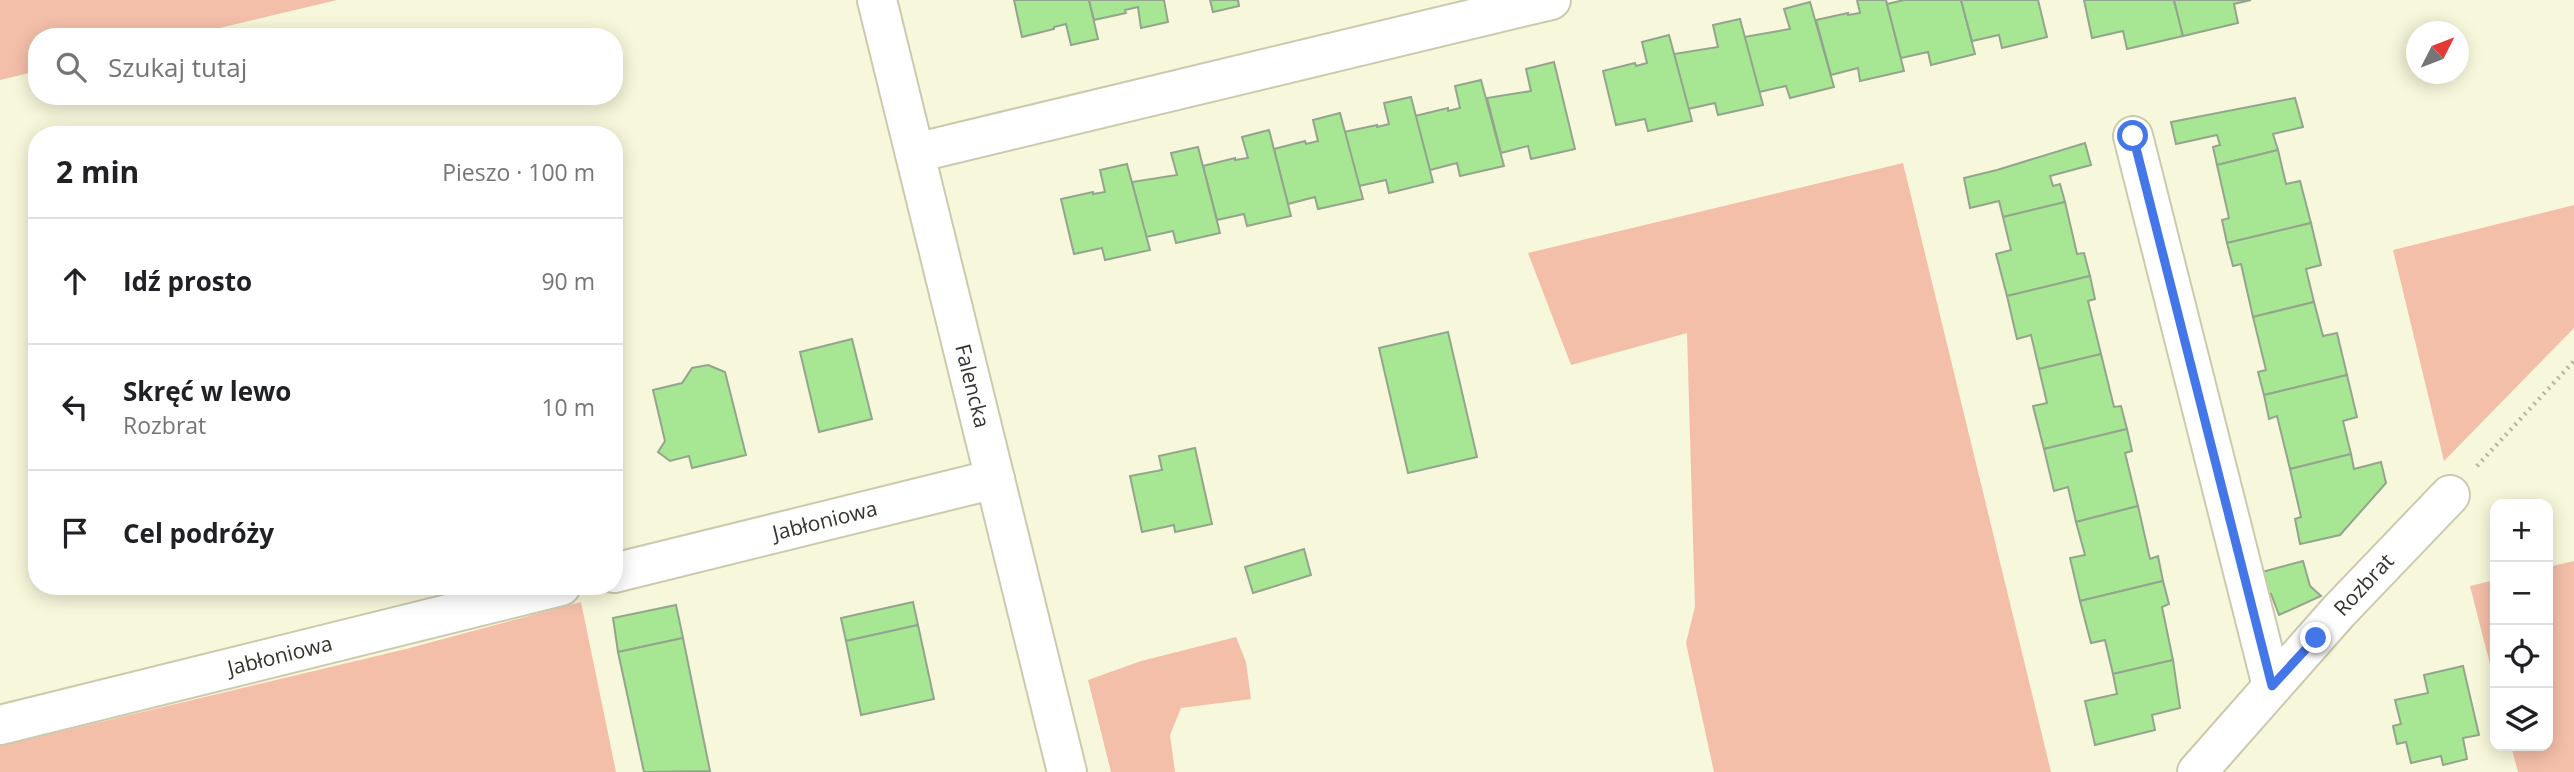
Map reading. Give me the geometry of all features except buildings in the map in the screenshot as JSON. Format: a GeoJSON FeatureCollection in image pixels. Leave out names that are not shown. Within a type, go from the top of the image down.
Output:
{"type":"FeatureCollection","features":[{"type":"Feature","properties":{"kind":"street","name":"Falencka"},"geometry":{"type":"LineString","coordinates":[[877,0],[1067,772]]}},
{"type":"Feature","properties":{"kind":"street"},"geometry":{"type":"LineString","coordinates":[[915,153],[1551,0]]}},
{"type":"Feature","properties":{"kind":"street"},"geometry":{"type":"LineString","coordinates":[[2133,136],[2272,686]]}},
{"type":"Feature","properties":{"kind":"street","name":"Jabłoniowa"},"geometry":{"type":"LineString","coordinates":[[623,571],[995,479]]}},
{"type":"Feature","properties":{"kind":"street","name":"Rozbrat"},"geometry":{"type":"LineString","coordinates":[[2197,772],[2339,611],[2450,495]]}},
{"type":"Feature","properties":{"kind":"street","name":"Jabłoniowa"},"geometry":{"type":"LineString","coordinates":[[0,725],[525,595]]}},
{"type":"Feature","properties":{"kind":"path"},"geometry":{"type":"LineString","coordinates":[[2450,495],[2574,361]]}},
{"type":"Feature","properties":{"kind":"shaded area"},"geometry":{"type":"Polygon","coordinates":[[[0,0],[337,0],[220,28],[28,28],[28,73],[0,80],[0,0]]]}},
{"type":"Feature","properties":{"kind":"shaded area"},"geometry":{"type":"Polygon","coordinates":[[[1903,163],[2051,772],[1714,772],[1686,643],[1695,607],[1687,333],[1571,365],[1528,253],[1903,163]]]}},
{"type":"Feature","properties":{"kind":"shaded area"},"geometry":{"type":"Polygon","coordinates":[[[2574,205],[2574,328],[2444,461],[2393,250],[2574,205]]]}},
{"type":"Feature","properties":{"kind":"shaded area"},"geometry":{"type":"Polygon","coordinates":[[[2574,561],[2574,772],[2518,772],[2512,751],[2553,751],[2553,566],[2574,561]]]}},
{"type":"Feature","properties":{"kind":"shaded area"},"geometry":{"type":"Polygon","coordinates":[[[2490,581],[2490,664],[2470,586],[2490,581]]]}},
{"type":"Feature","properties":{"kind":"shaded area"},"geometry":{"type":"Polygon","coordinates":[[[581,602],[616,772],[0,772],[0,746],[406,649],[581,602]]]}},
{"type":"Feature","properties":{"kind":"shaded area"},"geometry":{"type":"Polygon","coordinates":[[[1236,637],[1246,662],[1251,699],[1181,708],[1170,735],[1175,772],[1111,772],[1088,680],[1141,661],[1236,637]]]}},
{"type":"Feature","properties":{"kind":"route"},"geometry":{"type":"LineString","coordinates":[[2133,136],[2272,686],[2316,638]]}}]}
